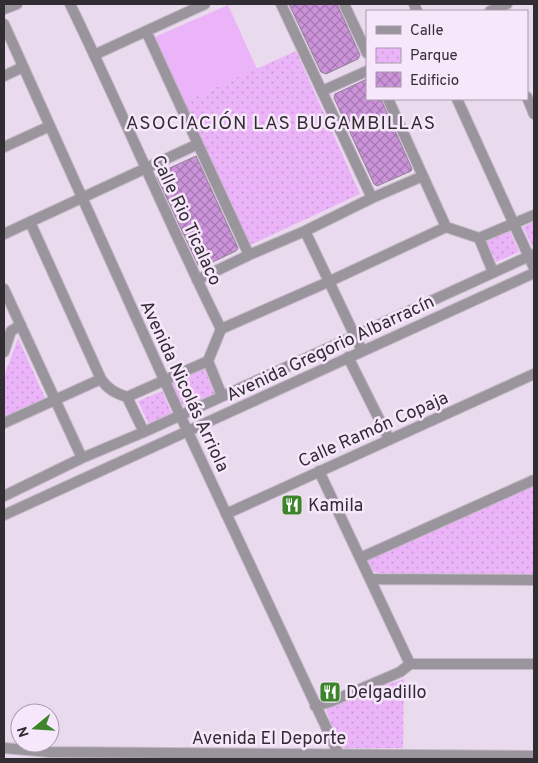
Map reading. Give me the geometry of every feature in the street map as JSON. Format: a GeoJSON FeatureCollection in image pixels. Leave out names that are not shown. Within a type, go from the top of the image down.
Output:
{"type":"FeatureCollection","features":[{"type":"Feature","properties":{"kind":"street"},"geometry":{"type":"LineString","coordinates":[[4,9],[17,4]]}},
{"type":"Feature","properties":{"kind":"street","name":"Calle Rio Ticalaco"},"geometry":{"type":"LineString","coordinates":[[69,4],[221,329]]}},
{"type":"Feature","properties":{"kind":"street"},"geometry":{"type":"LineString","coordinates":[[94,55],[203,4]]}},
{"type":"Feature","properties":{"kind":"street"},"geometry":{"type":"LineString","coordinates":[[281,4],[372,198]]}},
{"type":"Feature","properties":{"kind":"street"},"geometry":{"type":"LineString","coordinates":[[344,4],[366,51]]}},
{"type":"Feature","properties":{"kind":"street"},"geometry":{"type":"LineString","coordinates":[[492,10],[507,4]]}},
{"type":"Feature","properties":{"kind":"street","name":"Avenida Nicolás Arriola"},"geometry":{"type":"LineString","coordinates":[[4,24],[164,381],[339,757]]}},
{"type":"Feature","properties":{"kind":"street"},"geometry":{"type":"LineString","coordinates":[[146,31],[249,255]]}},
{"type":"Feature","properties":{"kind":"street"},"geometry":{"type":"LineString","coordinates":[[4,76],[23,67]]}},
{"type":"Feature","properties":{"kind":"street"},"geometry":{"type":"LineString","coordinates":[[322,91],[366,71]]}},
{"type":"Feature","properties":{"kind":"street"},"geometry":{"type":"LineString","coordinates":[[388,100],[446,227]]}},
{"type":"Feature","properties":{"kind":"street"},"geometry":{"type":"LineString","coordinates":[[457,100],[514,224],[532,255],[534,268]]}},
{"type":"Feature","properties":{"kind":"street"},"geometry":{"type":"LineString","coordinates":[[528,100],[534,114]]}},
{"type":"Feature","properties":{"kind":"street"},"geometry":{"type":"LineString","coordinates":[[4,147],[50,126]]}},
{"type":"Feature","properties":{"kind":"street"},"geometry":{"type":"LineString","coordinates":[[4,234],[198,144]]}},
{"type":"Feature","properties":{"kind":"street"},"geometry":{"type":"LineString","coordinates":[[197,280],[372,198],[424,176]]}},
{"type":"Feature","properties":{"kind":"street"},"geometry":{"type":"LineString","coordinates":[[127,397],[208,361],[221,329],[446,227],[479,238],[534,215]]}},
{"type":"Feature","properties":{"kind":"street"},"geometry":{"type":"LineString","coordinates":[[30,222],[101,380],[112,391],[127,397],[144,432]]}},
{"type":"Feature","properties":{"kind":"street"},"geometry":{"type":"LineString","coordinates":[[305,231],[362,351]]}},
{"type":"Feature","properties":{"kind":"street"},"geometry":{"type":"LineString","coordinates":[[479,238],[493,272]]}},
{"type":"Feature","properties":{"kind":"street","name":"Avenida Gregorio Albarracín"},"geometry":{"type":"LineString","coordinates":[[4,496],[82,458],[144,432],[532,255]]}},
{"type":"Feature","properties":{"kind":"street","name":"Avenida Gregorio Albarracín"},"geometry":{"type":"LineString","coordinates":[[4,515],[534,273]]}},
{"type":"Feature","properties":{"kind":"street"},"geometry":{"type":"LineString","coordinates":[[4,289],[82,458]]}},
{"type":"Feature","properties":{"kind":"street"},"geometry":{"type":"LineString","coordinates":[[4,352],[11,331],[20,325]]}},
{"type":"Feature","properties":{"kind":"street"},"geometry":{"type":"LineString","coordinates":[[348,357],[389,439]]}},
{"type":"Feature","properties":{"kind":"street"},"geometry":{"type":"LineString","coordinates":[[208,361],[222,396]]}},
{"type":"Feature","properties":{"kind":"street","name":"Calle Ramón Copaja"},"geometry":{"type":"LineString","coordinates":[[226,514],[534,374]]}},
{"type":"Feature","properties":{"kind":"street"},"geometry":{"type":"LineString","coordinates":[[4,423],[101,380]]}},
{"type":"Feature","properties":{"kind":"street"},"geometry":{"type":"LineString","coordinates":[[319,471],[410,664]]}},
{"type":"Feature","properties":{"kind":"street"},"geometry":{"type":"LineString","coordinates":[[360,558],[534,480]]}},
{"type":"Feature","properties":{"kind":"street"},"geometry":{"type":"LineString","coordinates":[[370,579],[534,580]]}},
{"type":"Feature","properties":{"kind":"street"},"geometry":{"type":"LineString","coordinates":[[315,706],[330,702],[400,672],[410,664],[534,664]]}},
{"type":"Feature","properties":{"kind":"street","name":"Avenida El Deporte"},"geometry":{"type":"LineString","coordinates":[[4,748],[49,752],[339,757],[534,756]]}},
{"type":"Feature","properties":{"kind":"green space"},"geometry":{"type":"Polygon","coordinates":[[[228,5],[257,69],[183,102],[155,37],[228,5]]]}},
{"type":"Feature","properties":{"kind":"green space"},"geometry":{"type":"Polygon","coordinates":[[[296,51],[360,194],[248,246],[183,102],[296,51]]]}},
{"type":"Feature","properties":{"kind":"green space"},"geometry":{"type":"Polygon","coordinates":[[[534,222],[534,247],[533,248],[523,227],[534,222]]]}},
{"type":"Feature","properties":{"kind":"green space"},"geometry":{"type":"Polygon","coordinates":[[[510,231],[519,252],[496,262],[486,241],[510,231]]]}},
{"type":"Feature","properties":{"kind":"green space"},"geometry":{"type":"Polygon","coordinates":[[[18,338],[45,398],[4,417],[4,377],[18,338]]]}},
{"type":"Feature","properties":{"kind":"green space"},"geometry":{"type":"Polygon","coordinates":[[[203,366],[215,394],[189,407],[181,405],[170,381],[203,366]]]}},
{"type":"Feature","properties":{"kind":"green space"},"geometry":{"type":"Polygon","coordinates":[[[162,391],[172,414],[149,425],[138,401],[162,391]]]}},
{"type":"Feature","properties":{"kind":"green space"},"geometry":{"type":"Polygon","coordinates":[[[534,485],[534,574],[379,573],[371,571],[367,566],[369,560],[534,485]]]}},
{"type":"Feature","properties":{"kind":"green space"},"geometry":{"type":"Polygon","coordinates":[[[404,679],[403,748],[339,748],[325,706],[404,679]]]}},
{"type":"Feature","properties":{"kind":"building"},"geometry":{"type":"Polygon","coordinates":[[[289,4],[337,4],[360,55],[358,59],[326,74],[321,72],[289,4]]]}},
{"type":"Feature","properties":{"kind":"building"},"geometry":{"type":"Polygon","coordinates":[[[366,79],[366,100],[381,100],[412,169],[411,171],[377,186],[374,184],[334,98],[335,94],[366,79]]]}},
{"type":"Feature","properties":{"kind":"building"},"geometry":{"type":"Polygon","coordinates":[[[196,156],[238,248],[236,251],[202,267],[198,265],[157,177],[159,173],[196,156]]]}},
{"type":"Feature","properties":{"kind":"place","name":"Kamila"},"geometry":{"type":"Point","coordinates":[292,505]}},
{"type":"Feature","properties":{"kind":"place","name":"Delgadillo"},"geometry":{"type":"Point","coordinates":[330,692]}},
{"type":"Feature","properties":{"kind":"district","name":"ASOCIACIÓN LAS BUGAMBILLAS"},"geometry":{"type":"Point","coordinates":[281,122]}}]}
